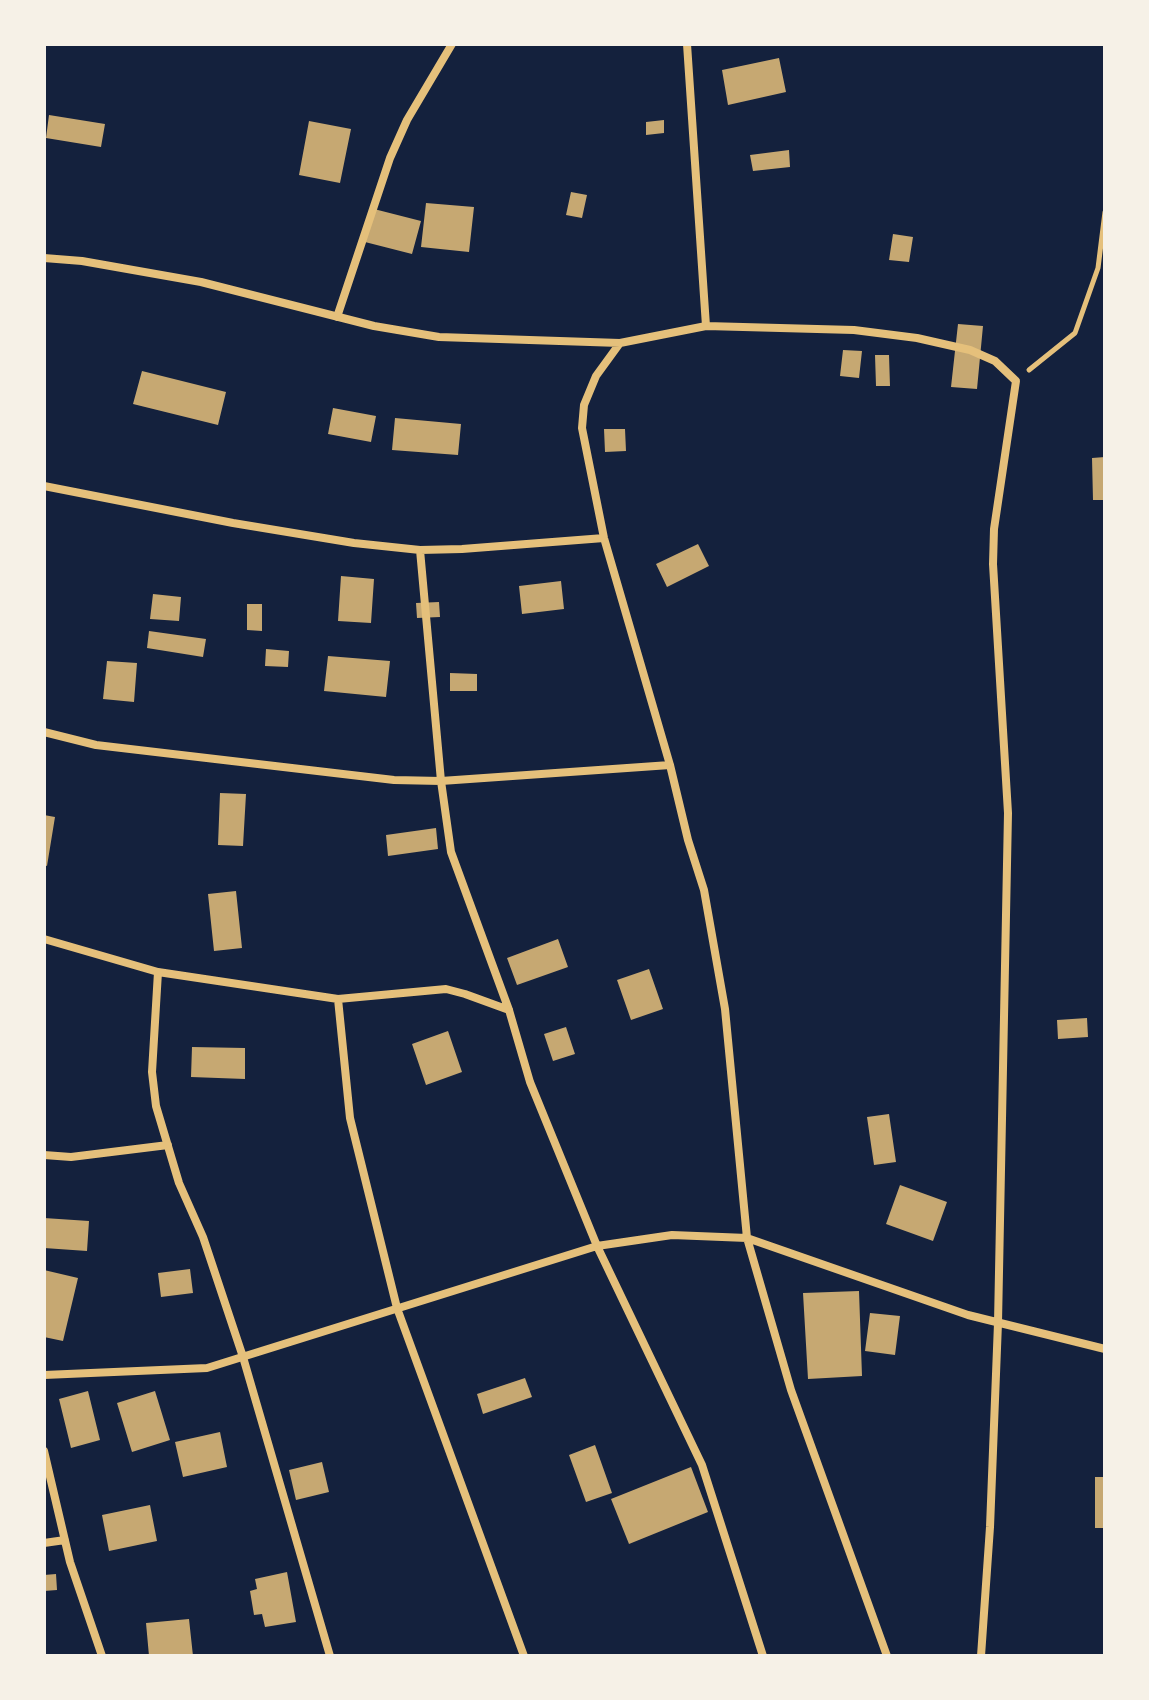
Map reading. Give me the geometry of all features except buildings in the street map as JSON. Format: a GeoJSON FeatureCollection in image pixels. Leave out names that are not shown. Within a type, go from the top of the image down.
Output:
{"type":"FeatureCollection","features":[{"type":"Feature","properties":{"kind":"street"},"geometry":{"type":"LineString","coordinates":[[337,317],[390,158],[407,120],[452,44]]}},
{"type":"Feature","properties":{"kind":"street"},"geometry":{"type":"LineString","coordinates":[[687,44],[706,326]]}},
{"type":"Feature","properties":{"kind":"street"},"geometry":{"type":"LineString","coordinates":[[44,258],[82,261],[201,282],[337,317],[439,337],[620,343],[706,326],[854,330],[917,338],[970,350],[995,361],[1016,381],[1002,467],[993,564],[1008,813],[998,1323],[990,1527],[981,1656]]}},
{"type":"Feature","properties":{"kind":"street"},"geometry":{"type":"LineString","coordinates":[[620,343],[596,376],[584,405],[582,428],[604,538],[704,890],[725,1009],[747,1238],[791,1390],[887,1656]]}},
{"type":"Feature","properties":{"kind":"street"},"geometry":{"type":"LineString","coordinates":[[44,486],[233,523],[354,543],[420,550],[604,538]]}},
{"type":"Feature","properties":{"kind":"street"},"geometry":{"type":"LineString","coordinates":[[420,550],[441,781],[451,852],[509,1010],[530,1082],[597,1246],[702,1465],[763,1656]]}},
{"type":"Feature","properties":{"kind":"street"},"geometry":{"type":"LineString","coordinates":[[44,732],[96,745],[394,780],[441,781],[670,765]]}},
{"type":"Feature","properties":{"kind":"street"},"geometry":{"type":"LineString","coordinates":[[44,939],[158,972],[338,999],[446,989],[509,1010]]}},
{"type":"Feature","properties":{"kind":"street"},"geometry":{"type":"LineString","coordinates":[[158,972],[152,1072],[156,1106],[179,1183],[203,1237],[243,1357],[330,1656]]}},
{"type":"Feature","properties":{"kind":"street"},"geometry":{"type":"LineString","coordinates":[[338,999],[350,1118],[397,1308],[524,1656]]}},
{"type":"Feature","properties":{"kind":"street"},"geometry":{"type":"LineString","coordinates":[[44,1155],[71,1157],[168,1145]]}},
{"type":"Feature","properties":{"kind":"street"},"geometry":{"type":"LineString","coordinates":[[44,1375],[207,1368],[597,1246],[672,1235],[747,1238],[968,1315],[1105,1349]]}},
{"type":"Feature","properties":{"kind":"street"},"geometry":{"type":"LineString","coordinates":[[44,1451],[65,1540],[102,1656]]}},
{"type":"Feature","properties":{"kind":"street"},"geometry":{"type":"LineString","coordinates":[[44,1543],[65,1540]]}},
{"type":"Feature","properties":{"kind":"path"},"geometry":{"type":"LineString","coordinates":[[1016,381],[1075,333],[1098,268],[1105,212]]}}]}
